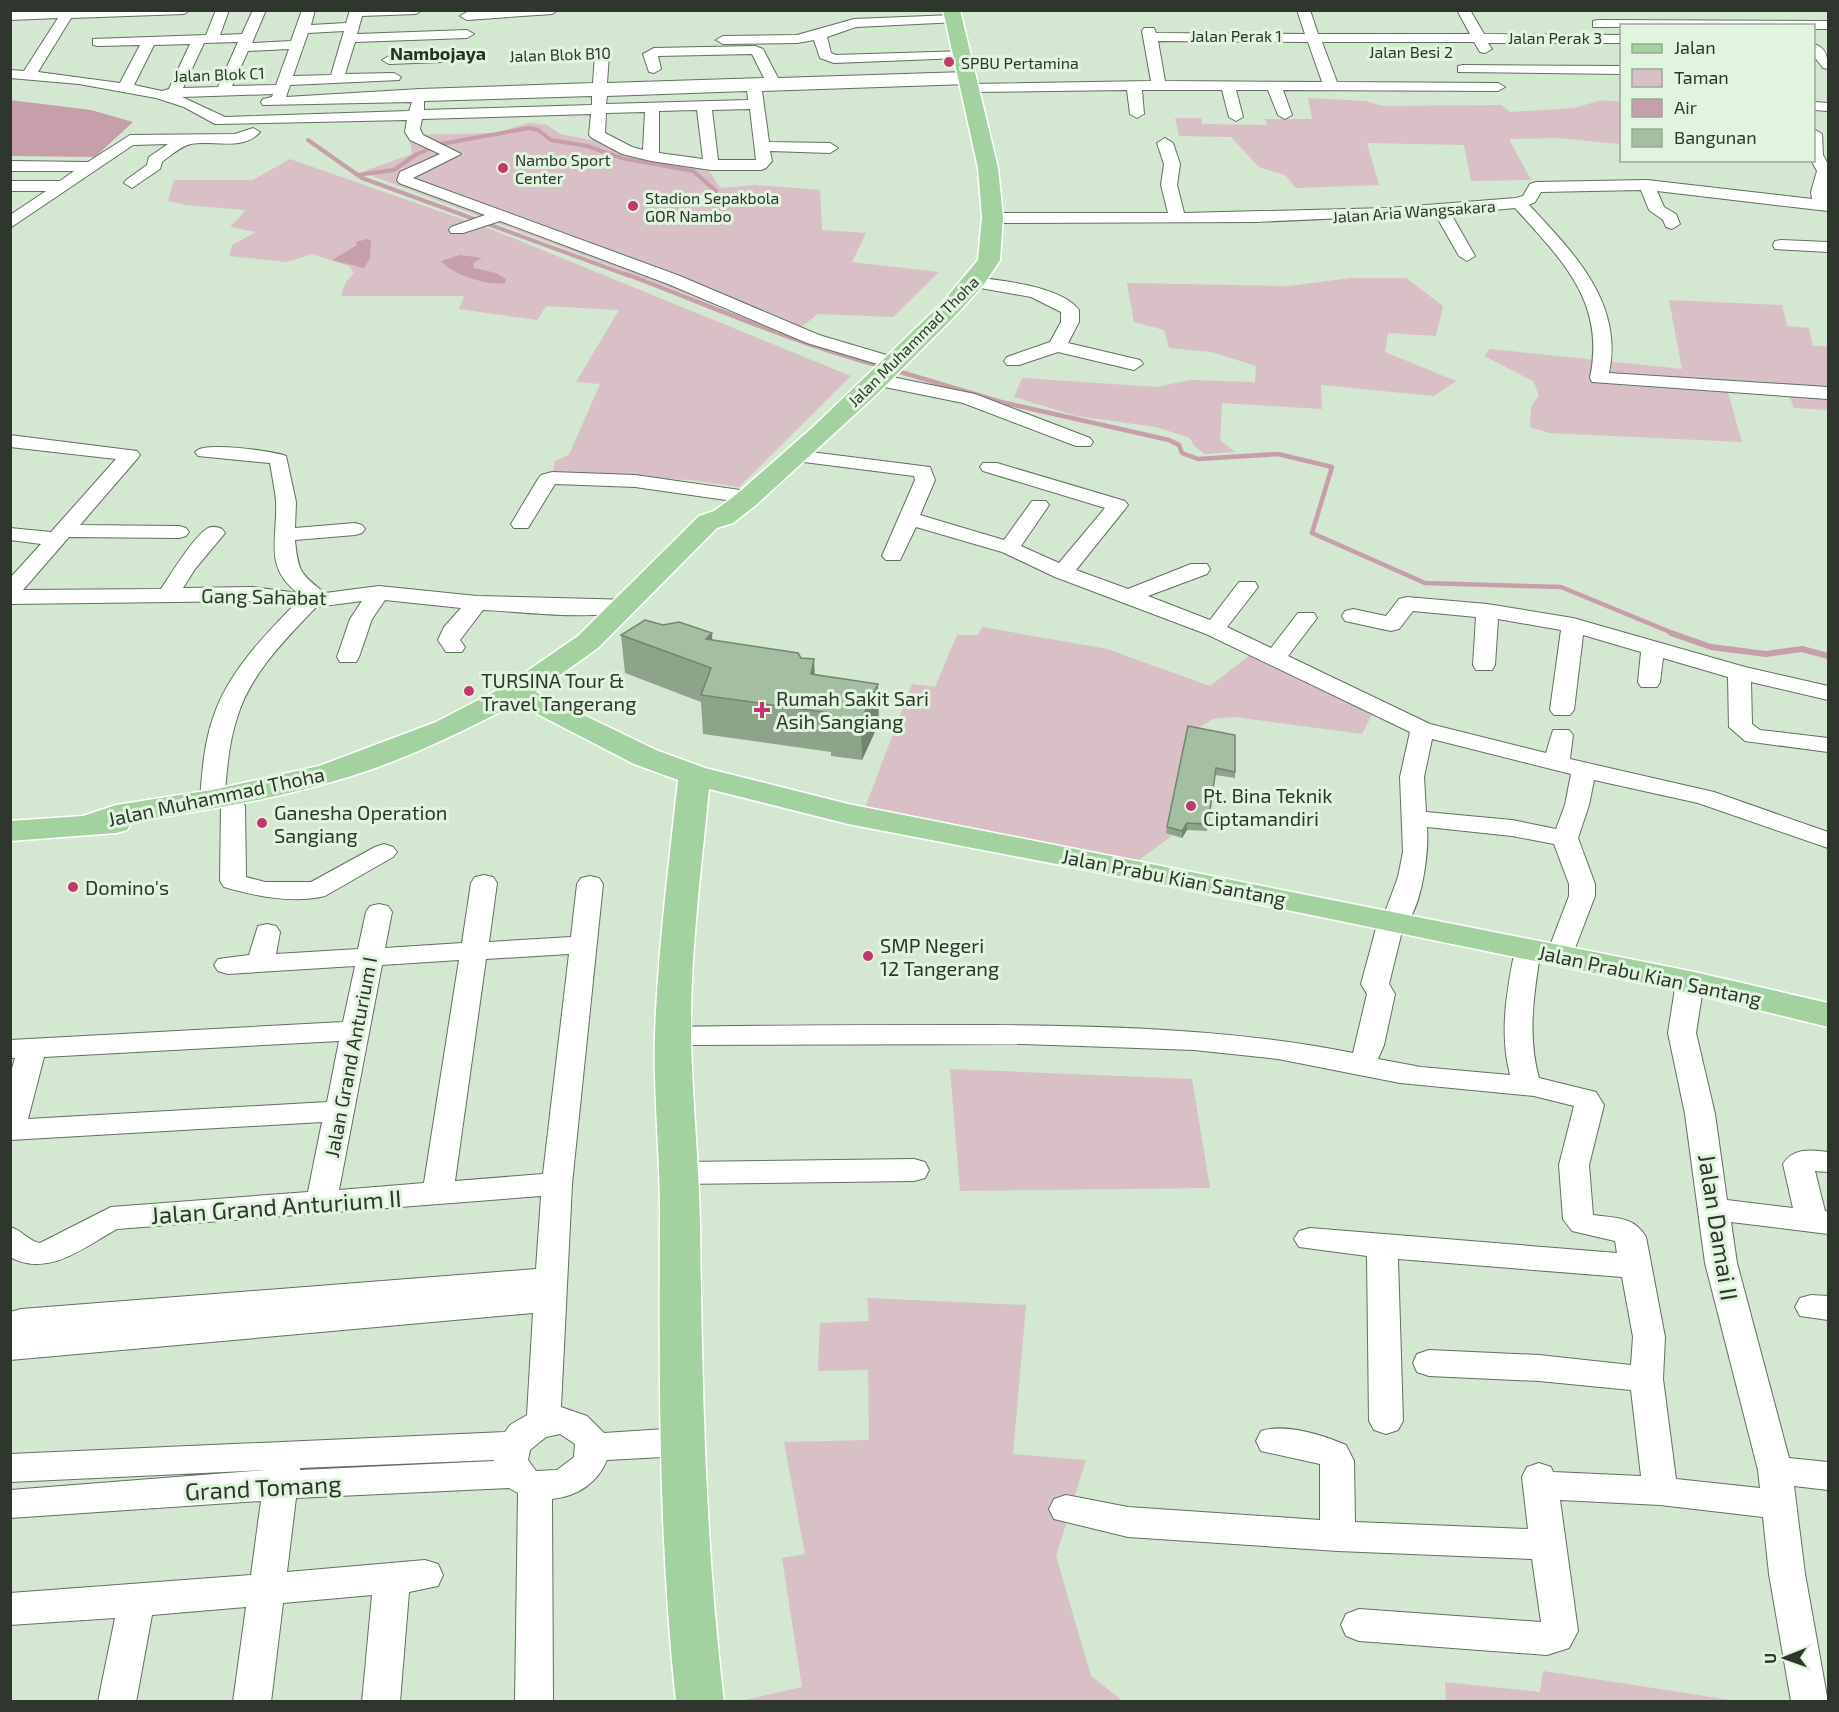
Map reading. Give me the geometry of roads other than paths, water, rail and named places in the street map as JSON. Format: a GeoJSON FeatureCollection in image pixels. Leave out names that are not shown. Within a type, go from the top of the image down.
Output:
{"type":"FeatureCollection","features":[{"type":"Feature","properties":{"kind":"main road","name":"Jalan Muhammad Thoha"},"geometry":{"type":"LineString","coordinates":[[452,732],[595,644],[625,605],[708,522],[724,516],[795,456],[885,372],[975,282],[988,263],[992,240],[992,218],[987,164],[952,15]]}},
{"type":"Feature","properties":{"kind":"main road","name":"Jalan Muhammad Thoha"},"geometry":{"type":"LineString","coordinates":[[10,831],[93,823],[127,823],[222,803],[302,791],[384,765],[452,732],[532,700],[723,526],[724,516]]}},
{"type":"Feature","properties":{"kind":"main road","name":"Jalan Prabu Kian Santang"},"geometry":{"type":"LineString","coordinates":[[532,700],[634,752],[693,775],[848,814],[1690,982],[1828,1015]]}},
{"type":"Feature","properties":{"kind":"main road"},"geometry":{"type":"LineString","coordinates":[[693,775],[678,939],[673,1036],[680,1173],[681,1442],[689,1604],[700,1701]]}},
{"type":"Feature","properties":{"kind":"street"},"geometry":{"type":"LineString","coordinates":[[10,30],[15,16],[184,10]]}},
{"type":"Feature","properties":{"kind":"street"},"geometry":{"type":"LineString","coordinates":[[166,93],[223,10]]}},
{"type":"Feature","properties":{"kind":"street"},"geometry":{"type":"LineString","coordinates":[[215,120],[222,97],[260,10]]}},
{"type":"Feature","properties":{"kind":"street"},"geometry":{"type":"LineString","coordinates":[[278,95],[309,10]]}},
{"type":"Feature","properties":{"kind":"street"},"geometry":{"type":"LineString","coordinates":[[352,27],[416,10]]}},
{"type":"Feature","properties":{"kind":"street"},"geometry":{"type":"LineString","coordinates":[[302,29],[467,20],[552,10]]}},
{"type":"Feature","properties":{"kind":"street"},"geometry":{"type":"LineString","coordinates":[[1622,10],[1631,24]]}},
{"type":"Feature","properties":{"kind":"street"},"geometry":{"type":"LineString","coordinates":[[1780,11],[1792,20]]}},
{"type":"Feature","properties":{"kind":"street"},"geometry":{"type":"LineString","coordinates":[[114,13],[96,47],[149,41],[205,39],[296,45]]}},
{"type":"Feature","properties":{"kind":"street"},"geometry":{"type":"LineString","coordinates":[[29,75],[67,14]]}},
{"type":"Feature","properties":{"kind":"street"},"geometry":{"type":"LineString","coordinates":[[723,40],[797,39],[820,35],[854,23],[952,15]]}},
{"type":"Feature","properties":{"kind":"street"},"geometry":{"type":"LineString","coordinates":[[1464,19],[1479,38],[1497,70]]}},
{"type":"Feature","properties":{"kind":"street"},"geometry":{"type":"LineString","coordinates":[[391,55],[415,48],[467,20]]}},
{"type":"Feature","properties":{"kind":"street"},"geometry":{"type":"LineString","coordinates":[[461,75],[467,20]]}},
{"type":"Feature","properties":{"kind":"street"},"geometry":{"type":"LineString","coordinates":[[1664,24],[1792,20],[1828,25]]}},
{"type":"Feature","properties":{"kind":"street"},"geometry":{"type":"LineString","coordinates":[[1159,85],[1161,68],[1159,52],[1149,34],[1311,24]]}},
{"type":"Feature","properties":{"kind":"street"},"geometry":{"type":"LineString","coordinates":[[1311,24],[1313,53],[1325,69],[1331,86]]}},
{"type":"Feature","properties":{"kind":"street"},"geometry":{"type":"LineString","coordinates":[[1205,25],[1311,24],[1479,38],[1620,39]]}},
{"type":"Feature","properties":{"kind":"street"},"geometry":{"type":"LineString","coordinates":[[1586,24],[1620,25]]}},
{"type":"Feature","properties":{"kind":"street"},"geometry":{"type":"LineString","coordinates":[[734,25],[738,41]]}},
{"type":"Feature","properties":{"kind":"street"},"geometry":{"type":"LineString","coordinates":[[352,27],[415,48],[463,58]]}},
{"type":"Feature","properties":{"kind":"street"},"geometry":{"type":"LineString","coordinates":[[352,27],[391,55]]}},
{"type":"Feature","properties":{"kind":"street"},"geometry":{"type":"LineString","coordinates":[[337,79],[352,27]]}},
{"type":"Feature","properties":{"kind":"street"},"geometry":{"type":"LineString","coordinates":[[820,35],[825,55],[834,59],[961,54]]}},
{"type":"Feature","properties":{"kind":"street"},"geometry":{"type":"LineString","coordinates":[[125,88],[149,41]]}},
{"type":"Feature","properties":{"kind":"street"},"geometry":{"type":"LineString","coordinates":[[655,69],[650,54],[654,52],[757,51],[774,84]]}},
{"type":"Feature","properties":{"kind":"street"},"geometry":{"type":"LineString","coordinates":[[1313,53],[1334,53]]}},
{"type":"Feature","properties":{"kind":"street"},"geometry":{"type":"LineString","coordinates":[[384,77],[391,55]]}},
{"type":"Feature","properties":{"kind":"street"},"geometry":{"type":"LineString","coordinates":[[603,55],[596,131],[598,138],[614,142],[627,150],[651,156],[711,165],[761,165],[764,161],[754,86]]}},
{"type":"Feature","properties":{"kind":"street","name":"Jalan Perak 3"},"geometry":{"type":"LineString","coordinates":[[1465,55],[1610,55]]}},
{"type":"Feature","properties":{"kind":"street"},"geometry":{"type":"LineString","coordinates":[[744,67],[766,66]]}},
{"type":"Feature","properties":{"kind":"street","name":"Jalan Besi 2"},"geometry":{"type":"LineString","coordinates":[[1451,69],[1620,70]]}},
{"type":"Feature","properties":{"kind":"street"},"geometry":{"type":"LineString","coordinates":[[10,74],[81,75],[125,88],[166,93],[215,120],[516,112],[549,117],[599,109],[756,104]]}},
{"type":"Feature","properties":{"kind":"street"},"geometry":{"type":"LineString","coordinates":[[278,95],[337,79],[419,76],[420,95],[412,132],[416,133],[419,140],[436,142],[453,154],[412,170],[406,175],[405,180],[489,220],[664,276],[885,372],[968,398],[1083,441]]}},
{"type":"Feature","properties":{"kind":"street"},"geometry":{"type":"LineString","coordinates":[[601,90],[968,81],[1134,86],[1498,87]]}},
{"type":"Feature","properties":{"kind":"street"},"geometry":{"type":"LineString","coordinates":[[189,104],[222,97],[278,95],[420,95],[774,84]]}},
{"type":"Feature","properties":{"kind":"street"},"geometry":{"type":"LineString","coordinates":[[1134,86],[1137,114]]}},
{"type":"Feature","properties":{"kind":"street"},"geometry":{"type":"LineString","coordinates":[[1228,86],[1236,117]]}},
{"type":"Feature","properties":{"kind":"street"},"geometry":{"type":"LineString","coordinates":[[1274,86],[1285,116]]}},
{"type":"Feature","properties":{"kind":"street"},"geometry":{"type":"LineString","coordinates":[[1412,87],[1420,103]]}},
{"type":"Feature","properties":{"kind":"street"},"geometry":{"type":"LineString","coordinates":[[1458,87],[1467,104]]}},
{"type":"Feature","properties":{"kind":"street","name":"Jalan Blok C1"},"geometry":{"type":"LineString","coordinates":[[166,93],[222,97]]}},
{"type":"Feature","properties":{"kind":"street"},"geometry":{"type":"LineString","coordinates":[[704,106],[711,165]]}},
{"type":"Feature","properties":{"kind":"street"},"geometry":{"type":"LineString","coordinates":[[651,156],[652,108]]}},
{"type":"Feature","properties":{"kind":"street"},"geometry":{"type":"LineString","coordinates":[[496,129],[513,122],[516,112]]}},
{"type":"Feature","properties":{"kind":"street"},"geometry":{"type":"LineString","coordinates":[[13,220],[130,140],[250,134],[304,128],[342,118]]}},
{"type":"Feature","properties":{"kind":"street"},"geometry":{"type":"LineString","coordinates":[[132,183],[154,166],[154,160],[165,151],[186,139]]}},
{"type":"Feature","properties":{"kind":"street"},"geometry":{"type":"LineString","coordinates":[[1165,143],[1172,164],[1169,185],[1177,218]]}},
{"type":"Feature","properties":{"kind":"street"},"geometry":{"type":"LineString","coordinates":[[761,146],[830,148]]}},
{"type":"Feature","properties":{"kind":"street"},"geometry":{"type":"LineString","coordinates":[[1815,155],[1825,171],[1820,192],[1825,206]]}},
{"type":"Feature","properties":{"kind":"street"},"geometry":{"type":"LineString","coordinates":[[10,166],[90,167]]}},
{"type":"Feature","properties":{"kind":"street"},"geometry":{"type":"LineString","coordinates":[[1647,185],[1657,210],[1670,217],[1672,224]]}},
{"type":"Feature","properties":{"kind":"street","name":"Jalan Aria Wangsakara"},"geometry":{"type":"LineString","coordinates":[[992,218],[1335,216],[1441,211],[1519,203],[1529,199],[1536,187],[1647,185],[1825,206]]}},
{"type":"Feature","properties":{"kind":"street"},"geometry":{"type":"LineString","coordinates":[[10,186],[64,186]]}},
{"type":"Feature","properties":{"kind":"street"},"geometry":{"type":"LineString","coordinates":[[10,203],[39,203]]}},
{"type":"Feature","properties":{"kind":"street"},"geometry":{"type":"LineString","coordinates":[[1519,203],[1581,277],[1598,307],[1604,346],[1599,378],[1828,393]]}},
{"type":"Feature","properties":{"kind":"street"},"geometry":{"type":"LineString","coordinates":[[1441,211],[1467,256]]}},
{"type":"Feature","properties":{"kind":"street"},"geometry":{"type":"LineString","coordinates":[[457,230],[489,220]]}},
{"type":"Feature","properties":{"kind":"street"},"geometry":{"type":"LineString","coordinates":[[1781,245],[1828,247]]}},
{"type":"Feature","properties":{"kind":"street"},"geometry":{"type":"LineString","coordinates":[[975,282],[1024,291],[1060,302],[1070,310],[1070,322],[1057,346]]}},
{"type":"Feature","properties":{"kind":"street"},"geometry":{"type":"LineString","coordinates":[[1013,361],[1057,346],[1134,364]]}},
{"type":"Feature","properties":{"kind":"street"},"geometry":{"type":"LineString","coordinates":[[10,441],[130,455],[58,535],[10,594]]}},
{"type":"Feature","properties":{"kind":"street"},"geometry":{"type":"LineString","coordinates":[[205,452],[279,460],[286,502],[284,536],[287,569],[315,600],[271,643],[241,685],[220,733],[222,803],[233,881],[264,890],[316,890],[384,852]]}},
{"type":"Feature","properties":{"kind":"street"},"geometry":{"type":"LineString","coordinates":[[795,456],[923,471],[925,480],[911,519],[893,556]]}},
{"type":"Feature","properties":{"kind":"street"},"geometry":{"type":"LineString","coordinates":[[990,467],[1118,505],[1063,572]]}},
{"type":"Feature","properties":{"kind":"street"},"geometry":{"type":"LineString","coordinates":[[521,525],[548,479],[552,478],[634,481],[747,497]]}},
{"type":"Feature","properties":{"kind":"street"},"geometry":{"type":"LineString","coordinates":[[1009,548],[1040,505]]}},
{"type":"Feature","properties":{"kind":"street"},"geometry":{"type":"LineString","coordinates":[[911,519],[1009,548],[1063,572],[1214,629],[1422,729],[1557,764],[1705,798],[1828,840]]}},
{"type":"Feature","properties":{"kind":"street"},"geometry":{"type":"LineString","coordinates":[[284,536],[355,529]]}},
{"type":"Feature","properties":{"kind":"street"},"geometry":{"type":"LineString","coordinates":[[10,534],[179,532]]}},
{"type":"Feature","properties":{"kind":"street"},"geometry":{"type":"LineString","coordinates":[[169,594],[186,566],[215,532]]}},
{"type":"Feature","properties":{"kind":"street"},"geometry":{"type":"LineString","coordinates":[[1130,596],[1199,569]]}},
{"type":"Feature","properties":{"kind":"street"},"geometry":{"type":"LineString","coordinates":[[1214,629],[1247,587]]}},
{"type":"Feature","properties":{"kind":"street"},"geometry":{"type":"LineString","coordinates":[[348,657],[361,619],[379,593]]}},
{"type":"Feature","properties":{"kind":"street","name":"Gang Sahabat"},"geometry":{"type":"LineString","coordinates":[[10,594],[254,594],[315,600],[379,593],[477,603],[597,608],[625,605]]}},
{"type":"Feature","properties":{"kind":"street"},"geometry":{"type":"LineString","coordinates":[[454,647],[449,640],[452,632],[477,603]]}},
{"type":"Feature","properties":{"kind":"street"},"geometry":{"type":"LineString","coordinates":[[1353,616],[1391,624],[1407,604],[1487,611],[1573,625],[1740,673],[1828,693]]}},
{"type":"Feature","properties":{"kind":"street"},"geometry":{"type":"LineString","coordinates":[[1484,665],[1487,611]]}},
{"type":"Feature","properties":{"kind":"street"},"geometry":{"type":"LineString","coordinates":[[1275,657],[1306,618]]}},
{"type":"Feature","properties":{"kind":"street"},"geometry":{"type":"LineString","coordinates":[[1562,710],[1573,625]]}},
{"type":"Feature","properties":{"kind":"street"},"geometry":{"type":"LineString","coordinates":[[1649,682],[1653,647]]}},
{"type":"Feature","properties":{"kind":"street"},"geometry":{"type":"LineString","coordinates":[[1740,673],[1738,714],[1741,727],[1753,736],[1828,745]]}},
{"type":"Feature","properties":{"kind":"street"},"geometry":{"type":"LineString","coordinates":[[1362,1064],[1370,1046],[1381,994],[1375,984],[1391,924],[1411,877],[1416,852],[1412,777],[1422,729]]}},
{"type":"Feature","properties":{"kind":"street"},"geometry":{"type":"LineString","coordinates":[[1557,764],[1561,735]]}},
{"type":"Feature","properties":{"kind":"street"},"geometry":{"type":"LineString","coordinates":[[1527,1086],[1518,1034],[1518,997],[1582,896],[1582,884],[1565,838],[1577,805],[1584,770]]}},
{"type":"Feature","properties":{"kind":"street"},"geometry":{"type":"LineString","coordinates":[[1414,818],[1512,828],[1565,838]]}},
{"type":"Feature","properties":{"kind":"street"},"geometry":{"type":"LineString","coordinates":[[438,1194],[484,883]]}},
{"type":"Feature","properties":{"kind":"street"},"geometry":{"type":"LineString","coordinates":[[543,1421],[557,1185],[590,884]]}},
{"type":"Feature","properties":{"kind":"street","name":"Jalan Grand Anturium I"},"geometry":{"type":"LineString","coordinates":[[321,1203],[379,912]]}},
{"type":"Feature","properties":{"kind":"street"},"geometry":{"type":"LineString","coordinates":[[261,963],[267,932]]}},
{"type":"Feature","properties":{"kind":"street"},"geometry":{"type":"LineString","coordinates":[[228,965],[582,945]]}},
{"type":"Feature","properties":{"kind":"street","name":"Jalan Damai II"},"geometry":{"type":"LineString","coordinates":[[1690,982],[1682,1033],[1700,1114],[1721,1263],[1777,1487],[1787,1574],[1810,1701]]}},
{"type":"Feature","properties":{"kind":"street"},"geometry":{"type":"LineString","coordinates":[[339,1111],[10,1130],[21,1048],[356,1031]]}},
{"type":"Feature","properties":{"kind":"street"},"geometry":{"type":"LineString","coordinates":[[673,1036],[851,1033],[1151,1039],[1273,1047],[1406,1073],[1504,1086],[1527,1086],[1586,1099],[1589,1105],[1574,1166],[1578,1219],[1584,1225],[1620,1228],[1626,1232],[1649,1337],[1646,1379],[1660,1491]]}},
{"type":"Feature","properties":{"kind":"street"},"geometry":{"type":"LineString","coordinates":[[1713,1209],[1820,1222],[1798,1164],[1807,1160],[1828,1162]]}},
{"type":"Feature","properties":{"kind":"street"},"geometry":{"type":"LineString","coordinates":[[680,1173],[914,1170]]}},
{"type":"Feature","properties":{"kind":"street","name":"Jalan Grand Anturium II"},"geometry":{"type":"LineString","coordinates":[[10,1238],[18,1248],[37,1255],[45,1254],[111,1218],[557,1185]]}},
{"type":"Feature","properties":{"kind":"street"},"geometry":{"type":"LineString","coordinates":[[1310,1239],[1635,1266]]}},
{"type":"Feature","properties":{"kind":"street"},"geometry":{"type":"LineString","coordinates":[[1382,1246],[1386,1421]]}},
{"type":"Feature","properties":{"kind":"street"},"geometry":{"type":"LineString","coordinates":[[15,1336],[551,1289]]}},
{"type":"Feature","properties":{"kind":"street"},"geometry":{"type":"LineString","coordinates":[[1429,1363],[1550,1369],[1646,1379]]}},
{"type":"Feature","properties":{"kind":"street"},"geometry":{"type":"LineString","coordinates":[[521,1468],[551,1486],[567,1482],[581,1473],[590,1461],[592,1447],[588,1434],[577,1424],[561,1420],[543,1421],[525,1430],[521,1468],[534,1701]]}},
{"type":"Feature","properties":{"kind":"street"},"geometry":{"type":"LineString","coordinates":[[592,1447],[681,1442]]}},
{"type":"Feature","properties":{"kind":"street"},"geometry":{"type":"LineString","coordinates":[[1273,1442],[1323,1450],[1334,1455],[1337,1461],[1338,1536]]}},
{"type":"Feature","properties":{"kind":"street","name":"Grand Tomang"},"geometry":{"type":"LineString","coordinates":[[10,1468],[283,1470],[521,1468]]}},
{"type":"Feature","properties":{"kind":"street"},"geometry":{"type":"LineString","coordinates":[[252,1701],[283,1470]]}},
{"type":"Feature","properties":{"kind":"street","name":"Grand Tomang"},"geometry":{"type":"LineString","coordinates":[[10,1504],[283,1470]]}},
{"type":"Feature","properties":{"kind":"street"},"geometry":{"type":"LineString","coordinates":[[1359,1625],[1547,1639],[1556,1637],[1560,1631],[1540,1481],[1660,1491],[1777,1487],[1828,1476]]}},
{"type":"Feature","properties":{"kind":"street"},"geometry":{"type":"LineString","coordinates":[[1066,1509],[1128,1522],[1338,1536],[1550,1545]]}},
{"type":"Feature","properties":{"kind":"street"},"geometry":{"type":"LineString","coordinates":[[10,1609],[137,1601],[408,1576],[381,1701]]}},
{"type":"Feature","properties":{"kind":"street"},"geometry":{"type":"LineString","coordinates":[[117,1701],[137,1601]]}},
{"type":"Feature","properties":{"kind":"water"},"geometry":{"type":"Polygon","coordinates":[[[10,100],[91,110],[133,122],[95,157],[11,156],[10,100]]]}},
{"type":"Feature","properties":{"kind":"water"},"geometry":{"type":"Polygon","coordinates":[[[371,240],[370,258],[364,268],[332,260],[357,245],[356,242],[371,240]]]}},
{"type":"Feature","properties":{"kind":"water"},"geometry":{"type":"Polygon","coordinates":[[[460,255],[482,258],[473,263],[474,268],[496,273],[506,279],[505,283],[489,283],[470,278],[441,261],[460,255]]]}},
{"type":"Feature","properties":{"kind":"waterway"},"geometry":{"type":"LineString","coordinates":[[358,175],[394,170],[417,154],[441,144],[529,128],[538,130],[551,140],[587,146],[621,158],[693,171],[716,191]]}},
{"type":"Feature","properties":{"kind":"waterway"},"geometry":{"type":"LineString","coordinates":[[308,140],[358,175]]}},
{"type":"Feature","properties":{"kind":"waterway"},"geometry":{"type":"LineString","coordinates":[[358,175],[630,276]]}},
{"type":"Feature","properties":{"kind":"waterway"},"geometry":{"type":"LineString","coordinates":[[626,274],[786,336],[884,367]]}},
{"type":"Feature","properties":{"kind":"waterway"},"geometry":{"type":"LineString","coordinates":[[894,370],[1001,402],[1169,440],[1179,445],[1182,453],[1198,459],[1278,454],[1332,467],[1312,533],[1425,583],[1561,587],[1675,634]]}},
{"type":"Feature","properties":{"kind":"waterway"},"geometry":{"type":"LineString","coordinates":[[1671,633],[1711,647],[1766,654],[1802,649],[1828,656]]}},
{"type":"Feature","properties":{"kind":"place","name":"SPBU Pertamina"},"geometry":{"type":"Point","coordinates":[949,62]}},
{"type":"Feature","properties":{"kind":"place","name":"Nambo Sport Center"},"geometry":{"type":"Point","coordinates":[503,168]}},
{"type":"Feature","properties":{"kind":"place","name":"Stadion Sepakbola GOR Nambo"},"geometry":{"type":"Point","coordinates":[633,206]}},
{"type":"Feature","properties":{"kind":"place","name":"TURSINA Tour & Travel Tangerang"},"geometry":{"type":"Point","coordinates":[469,691]}},
{"type":"Feature","properties":{"kind":"place","name":"Rumah Sakit Sari Asih Sangiang"},"geometry":{"type":"Point","coordinates":[762,710]}},
{"type":"Feature","properties":{"kind":"place","name":"Pt. Bina Teknik Ciptamandiri"},"geometry":{"type":"Point","coordinates":[1191,806]}},
{"type":"Feature","properties":{"kind":"place","name":"Ganesha Operation Sangiang"},"geometry":{"type":"Point","coordinates":[262,823]}},
{"type":"Feature","properties":{"kind":"place","name":"Domino's"},"geometry":{"type":"Point","coordinates":[73,887]}},
{"type":"Feature","properties":{"kind":"place","name":"SMP Negeri 12 Tangerang"},"geometry":{"type":"Point","coordinates":[868,956]}},
{"type":"Feature","properties":{"kind":"district","name":"Nambojaya"},"geometry":{"type":"Point","coordinates":[438,53]}}]}
